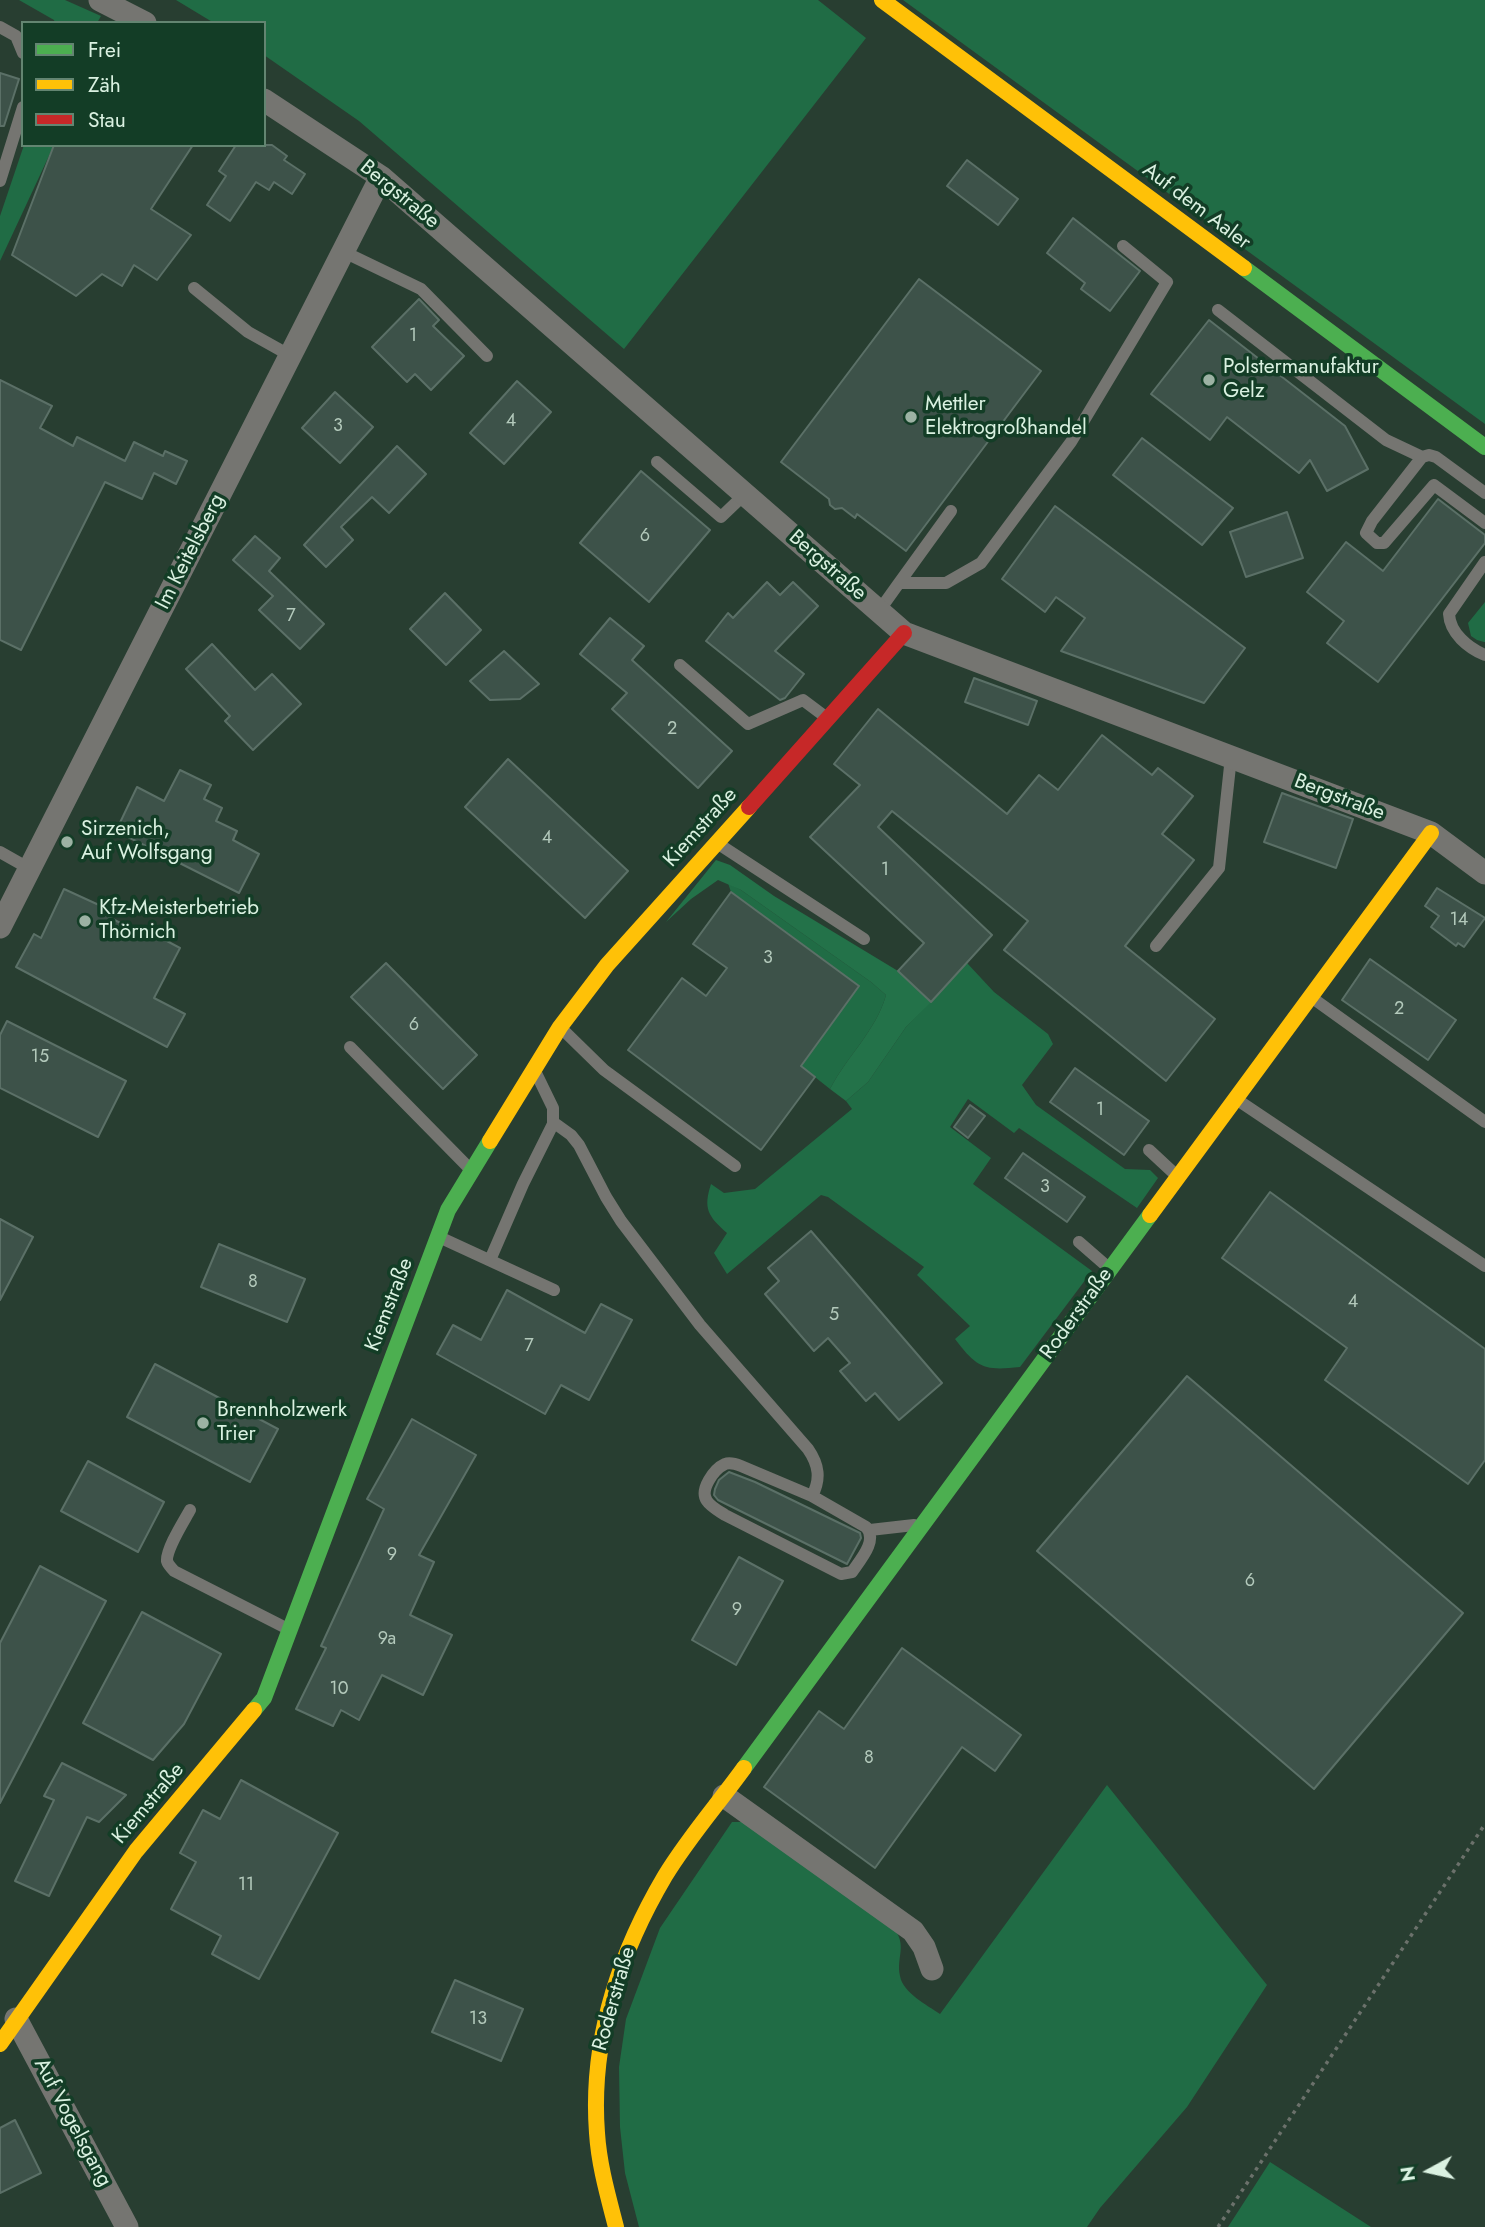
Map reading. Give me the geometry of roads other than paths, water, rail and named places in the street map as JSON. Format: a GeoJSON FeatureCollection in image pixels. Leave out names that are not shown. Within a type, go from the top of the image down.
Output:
{"type":"FeatureCollection","features":[{"type":"Feature","properties":{"kind":"street"},"geometry":{"type":"LineString","coordinates":[[100,0],[141,21]]}},
{"type":"Feature","properties":{"kind":"street","name":"Auf dem Aaler"},"geometry":{"type":"LineString","coordinates":[[882,0],[1485,447]]}},
{"type":"Feature","properties":{"kind":"street","name":"Bergstraße"},"geometry":{"type":"LineString","coordinates":[[266,101],[382,177],[904,633],[1431,833],[1485,873]]}},
{"type":"Feature","properties":{"kind":"street","name":"Im Keitelsberg"},"geometry":{"type":"LineString","coordinates":[[0,927],[382,177]]}},
{"type":"Feature","properties":{"kind":"street","name":"Kiemstraße"},"geometry":{"type":"LineString","coordinates":[[0,2044],[136,1851],[264,1698],[448,1210],[560,1027],[607,965],[904,633]]}},
{"type":"Feature","properties":{"kind":"street","name":"Roderstraße"},"geometry":{"type":"LineString","coordinates":[[616,2227],[600,2168],[598,2147],[595,2085],[599,2038],[623,1959],[646,1908],[667,1873],[1431,833]]}},
{"type":"Feature","properties":{"kind":"street"},"geometry":{"type":"LineString","coordinates":[[724,1796],[913,1931],[924,1947],[932,1969]]}},
{"type":"Feature","properties":{"kind":"street","name":"Auf Vogelsgang"},"geometry":{"type":"LineString","coordinates":[[16,2019],[127,2227]]}},
{"type":"Feature","properties":{"kind":"lane"},"geometry":{"type":"LineString","coordinates":[[0,27],[16,36],[21,48]]}},
{"type":"Feature","properties":{"kind":"lane"},"geometry":{"type":"LineString","coordinates":[[0,181],[21,113]]}},
{"type":"Feature","properties":{"kind":"lane"},"geometry":{"type":"LineString","coordinates":[[899,583],[946,583],[981,563],[1071,442],[1167,282],[1123,246]]}},
{"type":"Feature","properties":{"kind":"lane"},"geometry":{"type":"LineString","coordinates":[[344,252],[422,289],[487,356]]}},
{"type":"Feature","properties":{"kind":"lane"},"geometry":{"type":"LineString","coordinates":[[194,288],[248,332],[291,356]]}},
{"type":"Feature","properties":{"kind":"lane"},"geometry":{"type":"LineString","coordinates":[[1218,310],[1386,440],[1422,457]]}},
{"type":"Feature","properties":{"kind":"lane"},"geometry":{"type":"LineString","coordinates":[[1485,493],[1436,457],[1422,457],[1366,529],[1370,538],[1377,543],[1384,543],[1434,485],[1485,523]]}},
{"type":"Feature","properties":{"kind":"lane"},"geometry":{"type":"LineString","coordinates":[[657,463],[721,517],[745,494]]}},
{"type":"Feature","properties":{"kind":"lane"},"geometry":{"type":"LineString","coordinates":[[879,611],[951,511]]}},
{"type":"Feature","properties":{"kind":"lane"},"geometry":{"type":"LineString","coordinates":[[1485,562],[1450,614],[1450,624],[1468,645],[1485,655]]}},
{"type":"Feature","properties":{"kind":"lane"},"geometry":{"type":"LineString","coordinates":[[680,664],[748,724],[803,700],[828,718]]}},
{"type":"Feature","properties":{"kind":"lane"},"geometry":{"type":"LineString","coordinates":[[1156,946],[1219,868],[1231,757]]}},
{"type":"Feature","properties":{"kind":"lane"},"geometry":{"type":"LineString","coordinates":[[716,843],[864,939]]}},
{"type":"Feature","properties":{"kind":"lane"},"geometry":{"type":"LineString","coordinates":[[0,852],[30,869]]}},
{"type":"Feature","properties":{"kind":"lane"},"geometry":{"type":"LineString","coordinates":[[1311,997],[1485,1122]]}},
{"type":"Feature","properties":{"kind":"lane"},"geometry":{"type":"LineString","coordinates":[[560,1027],[604,1070],[735,1166]]}},
{"type":"Feature","properties":{"kind":"lane"},"geometry":{"type":"LineString","coordinates":[[350,1046],[473,1172]]}},
{"type":"Feature","properties":{"kind":"lane"},"geometry":{"type":"LineString","coordinates":[[490,1260],[553,1122],[553,1108],[534,1069]]}},
{"type":"Feature","properties":{"kind":"lane"},"geometry":{"type":"LineString","coordinates":[[1236,1099],[1485,1266]]}},
{"type":"Feature","properties":{"kind":"lane"},"geometry":{"type":"LineString","coordinates":[[553,1122],[571,1135],[579,1145],[621,1221],[700,1325],[808,1449],[818,1469],[818,1481],[812,1496]]}},
{"type":"Feature","properties":{"kind":"lane"},"geometry":{"type":"LineString","coordinates":[[1149,1150],[1178,1177]]}},
{"type":"Feature","properties":{"kind":"lane"},"geometry":{"type":"LineString","coordinates":[[438,1237],[554,1290]]}},
{"type":"Feature","properties":{"kind":"lane"},"geometry":{"type":"LineString","coordinates":[[1079,1242],[1110,1269]]}},
{"type":"Feature","properties":{"kind":"lane"},"geometry":{"type":"LineString","coordinates":[[870,1530],[871,1542],[854,1569],[849,1574],[841,1574],[725,1515],[708,1502],[704,1489],[723,1465],[734,1463],[812,1496],[870,1530],[924,1524]]}},
{"type":"Feature","properties":{"kind":"lane"},"geometry":{"type":"LineString","coordinates":[[190,1510],[170,1548],[167,1559],[169,1565],[290,1630]]}},
{"type":"Feature","properties":{"kind":"place","name":"Polstermanufaktur Gelz"},"geometry":{"type":"Point","coordinates":[1209,380]}},
{"type":"Feature","properties":{"kind":"place","name":"Mettler Elektrogroßhandel"},"geometry":{"type":"Point","coordinates":[911,417]}},
{"type":"Feature","properties":{"kind":"place","name":"Sirzenich, Auf Wolfsgang"},"geometry":{"type":"Point","coordinates":[67,842]}},
{"type":"Feature","properties":{"kind":"place","name":"Kfz-Meisterbetrieb Thörnich"},"geometry":{"type":"Point","coordinates":[85,921]}},
{"type":"Feature","properties":{"kind":"place","name":"Brennholzwerk Trier"},"geometry":{"type":"Point","coordinates":[203,1423]}}]}
